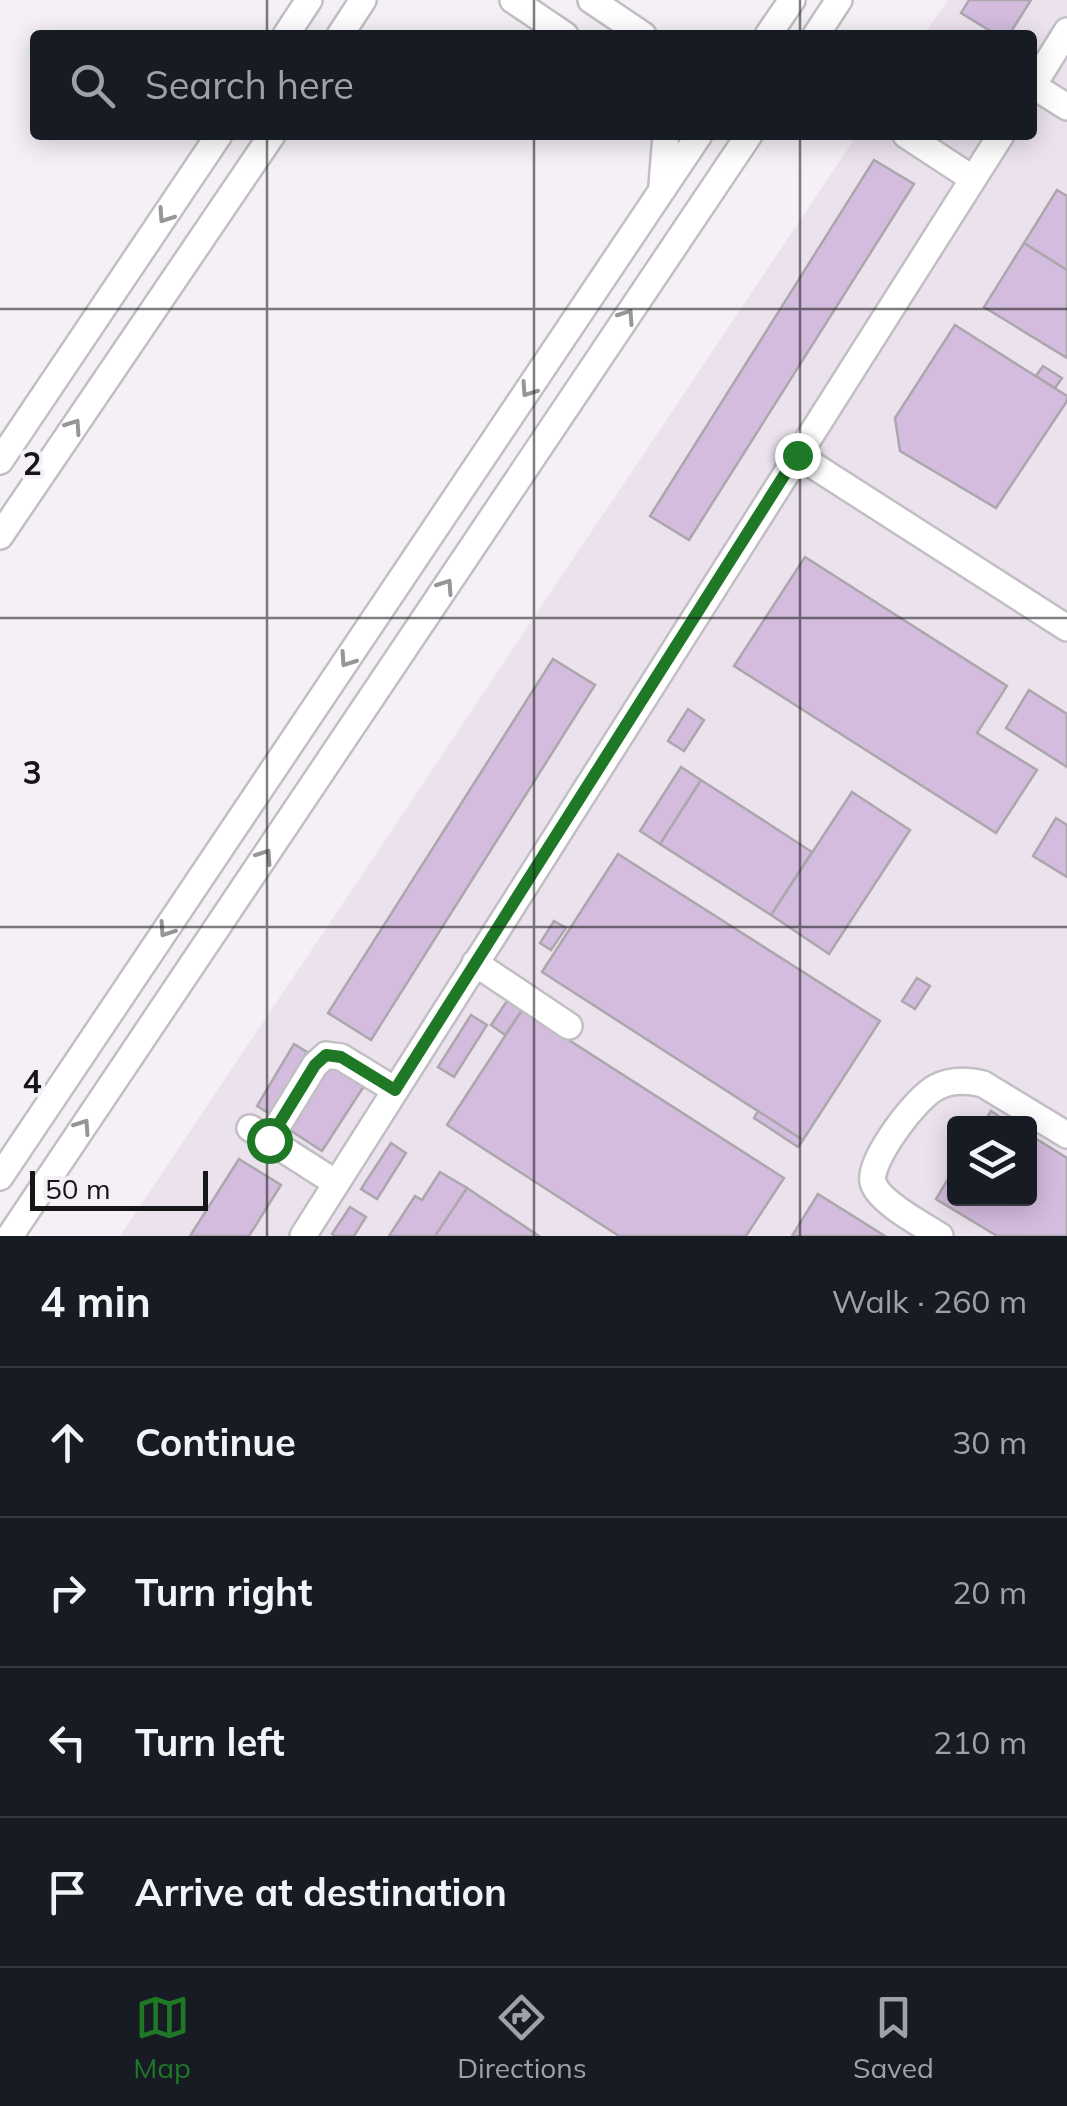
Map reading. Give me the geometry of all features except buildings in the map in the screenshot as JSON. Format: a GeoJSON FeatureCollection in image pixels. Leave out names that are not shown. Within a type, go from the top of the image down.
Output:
{"type":"FeatureCollection","features":[{"type":"Feature","properties":{"kind":"street"},"geometry":{"type":"LineString","coordinates":[[289,30],[309,0]]}},
{"type":"Feature","properties":{"kind":"street"},"geometry":{"type":"LineString","coordinates":[[343,30],[363,0]]}},
{"type":"Feature","properties":{"kind":"street"},"geometry":{"type":"LineString","coordinates":[[513,0],[558,30]]}},
{"type":"Feature","properties":{"kind":"street"},"geometry":{"type":"LineString","coordinates":[[591,0],[636,30]]}},
{"type":"Feature","properties":{"kind":"street"},"geometry":{"type":"LineString","coordinates":[[771,30],[792,0]]}},
{"type":"Feature","properties":{"kind":"street"},"geometry":{"type":"LineString","coordinates":[[819,30],[839,0]]}},
{"type":"Feature","properties":{"kind":"street"},"geometry":{"type":"LineString","coordinates":[[1037,78],[1067,32]]}},
{"type":"Feature","properties":{"kind":"street"},"geometry":{"type":"LineString","coordinates":[[1037,89],[1067,107]]}},
{"type":"Feature","properties":{"kind":"street"},"geometry":{"type":"LineString","coordinates":[[0,462],[216,140]]}},
{"type":"Feature","properties":{"kind":"street"},"geometry":{"type":"LineString","coordinates":[[0,536],[269,140]]}},
{"type":"Feature","properties":{"kind":"street"},"geometry":{"type":"LineString","coordinates":[[662,190],[666,140]]}},
{"type":"Feature","properties":{"kind":"street"},"geometry":{"type":"LineString","coordinates":[[0,1177],[696,140]]}},
{"type":"Feature","properties":{"kind":"street"},"geometry":{"type":"LineString","coordinates":[[10,1236],[745,140]]}},
{"type":"Feature","properties":{"kind":"street"},"geometry":{"type":"LineString","coordinates":[[918,140],[973,180]]}},
{"type":"Feature","properties":{"kind":"street"},"geometry":{"type":"LineString","coordinates":[[302,1236],[999,140]]}},
{"type":"Feature","properties":{"kind":"street"},"geometry":{"type":"LineString","coordinates":[[797,455],[1067,628]]}},
{"type":"Feature","properties":{"kind":"street"},"geometry":{"type":"LineString","coordinates":[[475,963],[569,1026]]}},
{"type":"Feature","properties":{"kind":"street"},"geometry":{"type":"LineString","coordinates":[[336,1183],[260,1134],[326,1055],[341,1057],[395,1090]]}},
{"type":"Feature","properties":{"kind":"street"},"geometry":{"type":"LineString","coordinates":[[940,1236],[888,1202],[872,1181],[879,1156],[924,1094],[952,1081],[983,1084],[1067,1134]]}},
{"type":"Feature","properties":{"kind":"shaded area"},"geometry":{"type":"Polygon","coordinates":[[[948,0],[1067,0],[1067,1236],[120,1236],[854,140],[1037,140],[1037,30],[927,30],[948,0]]]}},
{"type":"Feature","properties":{"kind":"route"},"geometry":{"type":"LineString","coordinates":[[269,1140],[315,1065],[326,1055],[341,1057],[395,1090],[797,455]]}}]}
